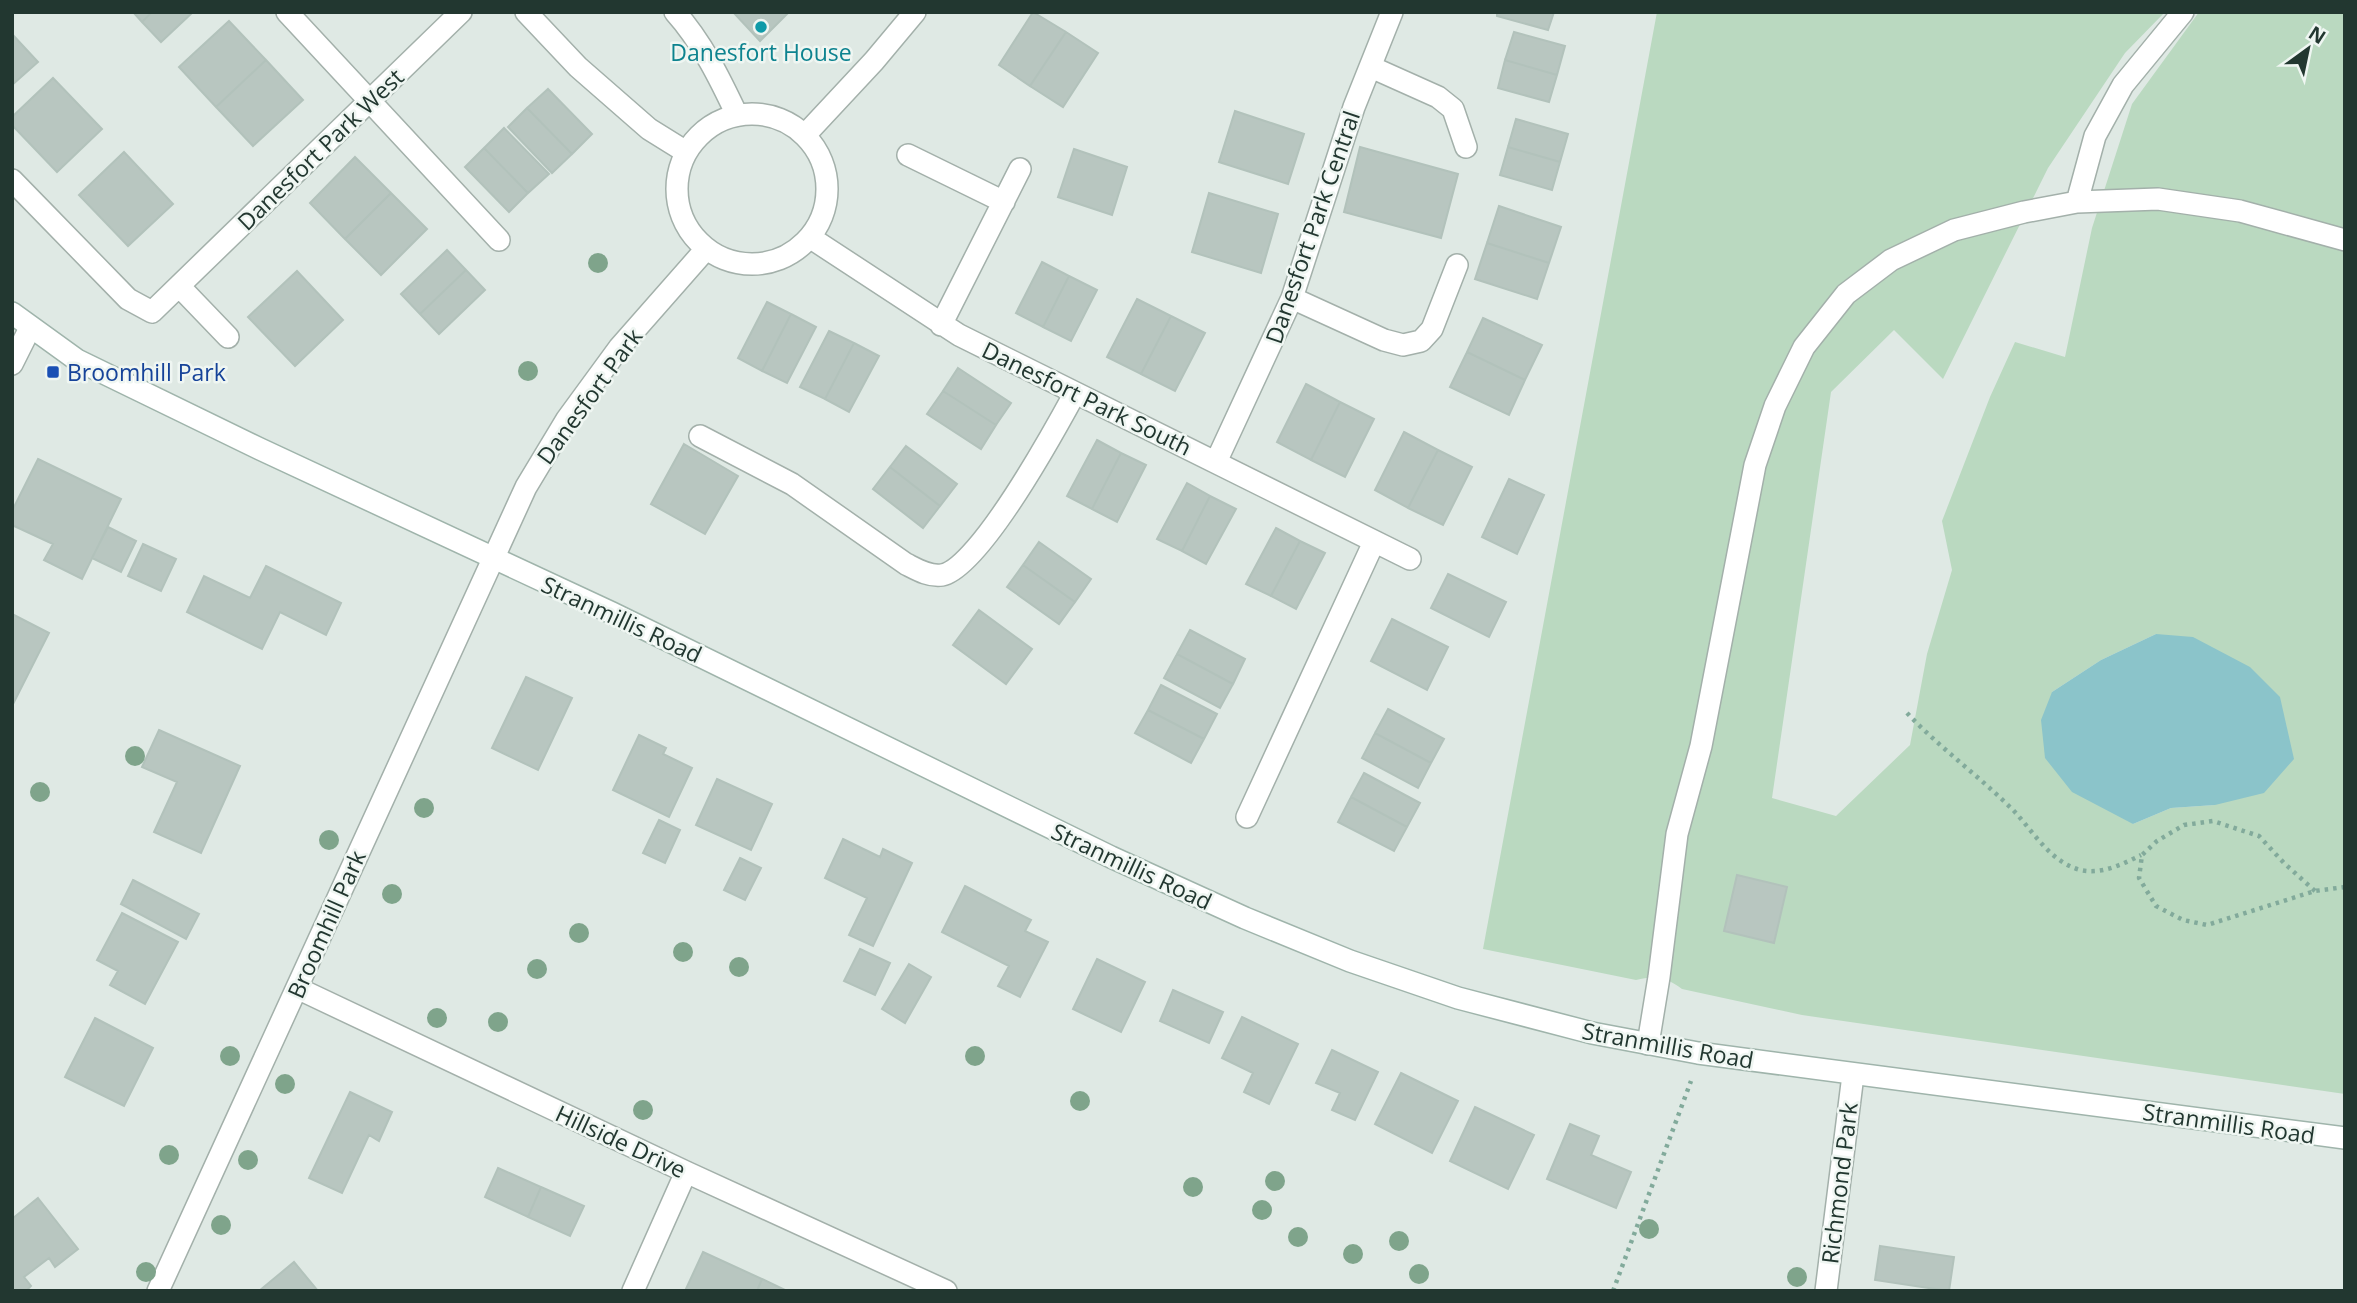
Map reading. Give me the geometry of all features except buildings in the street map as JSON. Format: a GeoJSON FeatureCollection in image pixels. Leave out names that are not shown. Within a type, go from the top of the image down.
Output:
{"type":"FeatureCollection","features":[{"type":"Feature","properties":{"kind":"street"},"geometry":{"type":"LineString","coordinates":[[287,12],[499,240]]}},
{"type":"Feature","properties":{"kind":"street","name":"Danesfort Park West"},"geometry":{"type":"LineString","coordinates":[[12,180],[128,299],[152,312],[461,12]]}},
{"type":"Feature","properties":{"kind":"street"},"geometry":{"type":"LineString","coordinates":[[526,12],[578,67],[649,129],[686,152]]}},
{"type":"Feature","properties":{"kind":"street"},"geometry":{"type":"LineString","coordinates":[[676,12],[691,29],[737,115]]}},
{"type":"Feature","properties":{"kind":"street"},"geometry":{"type":"LineString","coordinates":[[805,135],[874,61],[915,12]]}},
{"type":"Feature","properties":{"kind":"street","name":"Danesfort Park Central"},"geometry":{"type":"LineString","coordinates":[[1216,463],[1292,298],[1354,107],[1392,12]]}},
{"type":"Feature","properties":{"kind":"street"},"geometry":{"type":"LineString","coordinates":[[2077,202],[2095,136],[2123,85],[2183,12]]}},
{"type":"Feature","properties":{"kind":"street"},"geometry":{"type":"LineString","coordinates":[[1371,67],[1438,97],[1453,109],[1466,147]]}},
{"type":"Feature","properties":{"kind":"street"},"geometry":{"type":"LineString","coordinates":[[755,113],[790,124],[805,135],[819,153],[826,174],[828,196],[822,218],[811,238],[793,253],[761,264],[749,265],[727,260],[706,249],[691,234],[681,215],[677,194],[678,172],[686,152],[699,135],[717,122],[737,115],[755,113]]}},
{"type":"Feature","properties":{"kind":"street"},"geometry":{"type":"LineString","coordinates":[[908,155],[1004,202]]}},
{"type":"Feature","properties":{"kind":"street"},"geometry":{"type":"LineString","coordinates":[[941,324],[1020,169]]}},
{"type":"Feature","properties":{"kind":"street"},"geometry":{"type":"LineString","coordinates":[[1648,1044],[1677,834],[1701,746],[1755,465],[1775,406],[1804,347],[1846,294],[1891,260],[1954,230],[2077,202],[2158,198],[2240,211],[2345,240]]}},
{"type":"Feature","properties":{"kind":"street","name":"Danesfort Park South"},"geometry":{"type":"LineString","coordinates":[[811,238],[941,324],[1410,559]]}},
{"type":"Feature","properties":{"kind":"street","name":"Danesfort Park"},"geometry":{"type":"LineString","coordinates":[[492,557],[526,486],[566,419],[619,348],[706,249]]}},
{"type":"Feature","properties":{"kind":"street"},"geometry":{"type":"LineString","coordinates":[[1292,298],[1384,340],[1403,345],[1421,341],[1432,329],[1457,265]]}},
{"type":"Feature","properties":{"kind":"street"},"geometry":{"type":"LineString","coordinates":[[179,286],[228,337]]}},
{"type":"Feature","properties":{"kind":"street","name":"Stranmillis Road"},"geometry":{"type":"LineString","coordinates":[[12,313],[77,360],[260,449],[612,613],[1111,857],[1245,918],[1350,961],[1458,998],[1592,1034],[1698,1053],[2345,1138]]}},
{"type":"Feature","properties":{"kind":"street"},"geometry":{"type":"LineString","coordinates":[[12,364],[30,328]]}},
{"type":"Feature","properties":{"kind":"street"},"geometry":{"type":"LineString","coordinates":[[700,436],[792,484],[905,564],[925,573],[942,575],[975,550],[1040,458],[1075,393]]}},
{"type":"Feature","properties":{"kind":"street"},"geometry":{"type":"LineString","coordinates":[[1247,817],[1374,541]]}},
{"type":"Feature","properties":{"kind":"street","name":"Broomhill Park"},"geometry":{"type":"LineString","coordinates":[[158,1291],[492,557]]}},
{"type":"Feature","properties":{"kind":"street","name":"Hillside Drive"},"geometry":{"type":"LineString","coordinates":[[297,988],[686,1172],[946,1291]]}},
{"type":"Feature","properties":{"kind":"street","name":"Richmond Park"},"geometry":{"type":"LineString","coordinates":[[1826,1291],[1853,1075]]}},
{"type":"Feature","properties":{"kind":"street"},"geometry":{"type":"LineString","coordinates":[[633,1291],[686,1172]]}},
{"type":"Feature","properties":{"kind":"path"},"geometry":{"type":"LineString","coordinates":[[1907,713],[1936,743],[2013,811],[2049,853],[2081,870],[2114,869],[2142,855],[2157,841],[2183,825],[2213,821],[2259,836],[2315,891]]}},
{"type":"Feature","properties":{"kind":"path"},"geometry":{"type":"LineString","coordinates":[[2142,855],[2139,878],[2156,906],[2183,920],[2207,925],[2315,891],[2345,887]]}},
{"type":"Feature","properties":{"kind":"path"},"geometry":{"type":"LineString","coordinates":[[1613,1291],[1691,1080],[1698,1053]]}},
{"type":"Feature","properties":{"kind":"green space"},"geometry":{"type":"Polygon","coordinates":[[[1657,12],[2165,12],[2125,53],[2048,168],[1943,379],[1894,330],[1831,392],[1772,798],[1836,816],[1910,745],[1927,654],[1952,570],[1942,521],[1990,397],[2015,342],[2065,357],[2092,228],[2132,104],[2199,12],[2345,12],[2345,1094],[1802,1015],[1682,989],[1660,978],[1636,980],[1483,949],[1657,12]],[[2156,634],[2101,660],[2052,692],[2133,824],[2171,808],[2215,805],[2156,634]]]}},
{"type":"Feature","properties":{"kind":"water"},"geometry":{"type":"Polygon","coordinates":[[[2156,634],[2193,637],[2250,667],[2280,697],[2294,759],[2264,793],[2215,805],[2171,808],[2133,824],[2072,792],[2045,758],[2041,720],[2052,692],[2101,660],[2156,634]]]}},
{"type":"Feature","properties":{"kind":"place","name":"Danesfort House"},"geometry":{"type":"Point","coordinates":[761,27]}},
{"type":"Feature","properties":{"kind":"place","name":"Broomhill Park"},"geometry":{"type":"Point","coordinates":[53,372]}}]}
